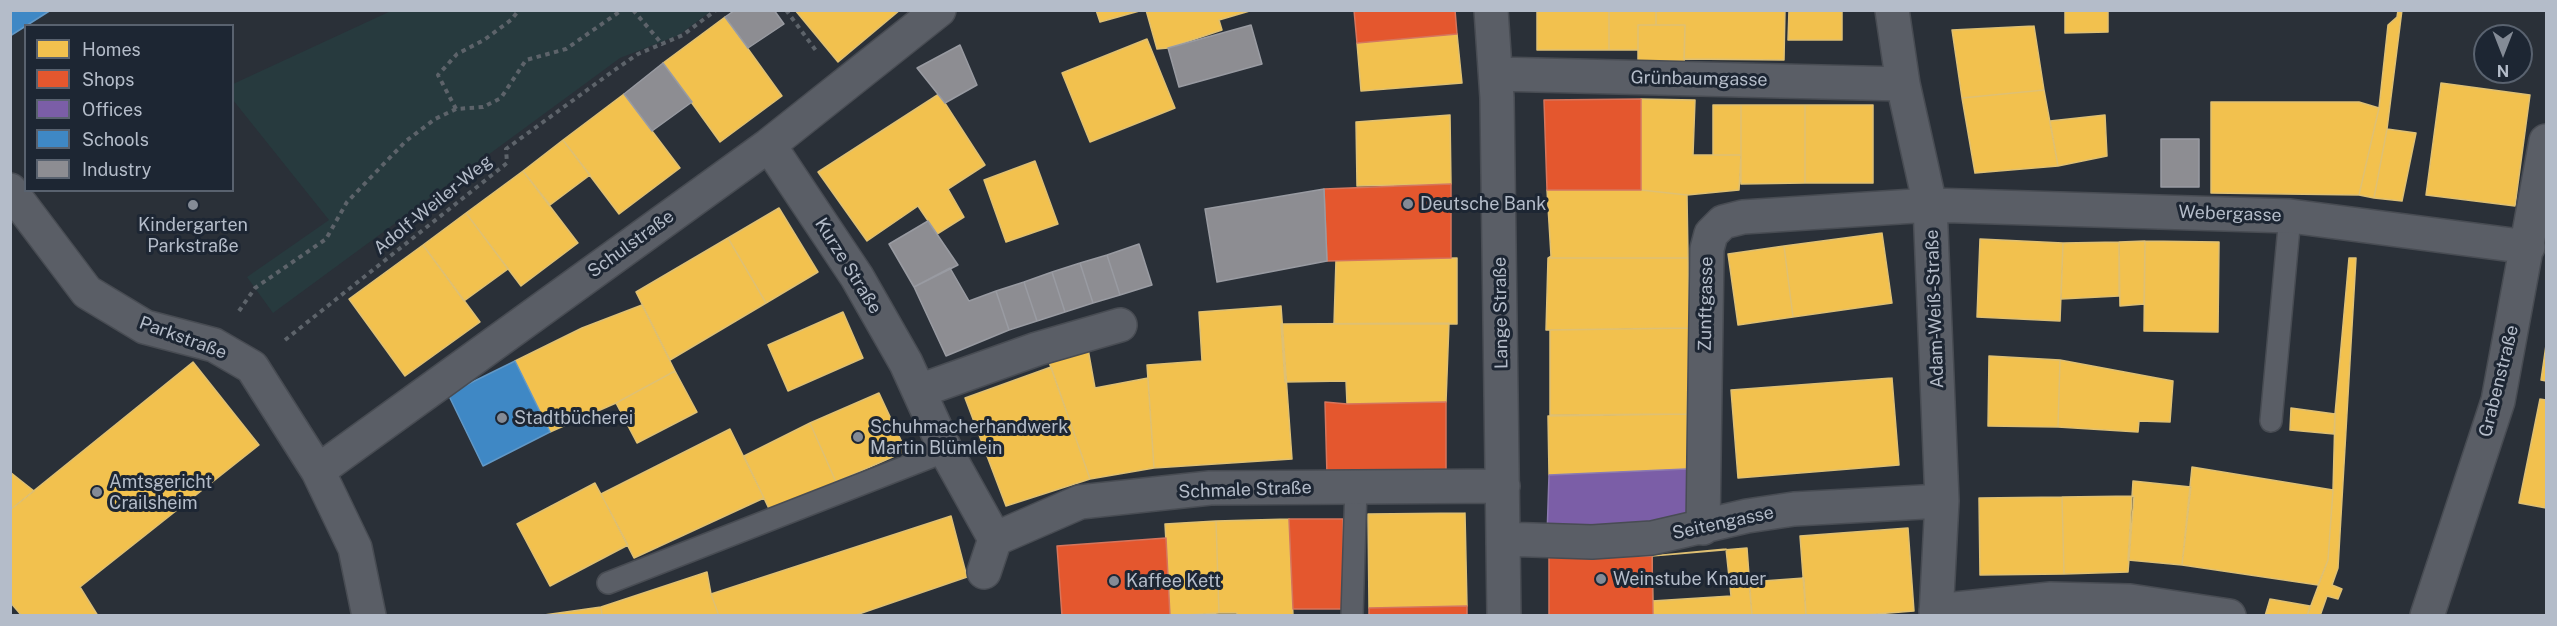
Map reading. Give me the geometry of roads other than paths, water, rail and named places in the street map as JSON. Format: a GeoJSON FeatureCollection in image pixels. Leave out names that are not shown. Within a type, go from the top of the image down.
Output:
{"type":"FeatureCollection","features":[{"type":"Feature","properties":{"kind":"street","name":"Schulstraße"},"geometry":{"type":"LineString","coordinates":[[318,471],[769,145],[939,10]]}},
{"type":"Feature","properties":{"kind":"street","name":"Lange Straße"},"geometry":{"type":"LineString","coordinates":[[1491,10],[1496,74],[1504,615]]}},
{"type":"Feature","properties":{"kind":"street","name":"Adam-Weiß-Straße"},"geometry":{"type":"LineString","coordinates":[[1892,10],[1903,84],[1930,205],[1942,501],[1936,613],[2051,599],[2130,601],[2229,615]]}},
{"type":"Feature","properties":{"kind":"street","name":"Grünbaumgasse"},"geometry":{"type":"LineString","coordinates":[[1496,74],[1903,84]]}},
{"type":"Feature","properties":{"kind":"street","name":"Grabenstraße"},"geometry":{"type":"LineString","coordinates":[[2427,615],[2498,401],[2547,141]]}},
{"type":"Feature","properties":{"kind":"street","name":"Kurze Straße"},"geometry":{"type":"LineString","coordinates":[[769,145],[857,277],[906,363],[946,451],[994,539]]}},
{"type":"Feature","properties":{"kind":"street","name":"Parkstraße"},"geometry":{"type":"LineString","coordinates":[[10,190],[87,291],[145,327],[214,345],[252,367],[318,471],[355,548],[369,615]]}},
{"type":"Feature","properties":{"kind":"street","name":"Webergasse"},"geometry":{"type":"LineString","coordinates":[[1930,205],[2290,216],[2528,247]]}},
{"type":"Feature","properties":{"kind":"street","name":"Zunftgasse"},"geometry":{"type":"LineString","coordinates":[[1702,528],[1707,249],[1711,234],[1723,222],[1743,217],[1930,205]]}},
{"type":"Feature","properties":{"kind":"street"},"geometry":{"type":"LineString","coordinates":[[919,391],[1038,349],[1120,325]]}},
{"type":"Feature","properties":{"kind":"street","name":"Schmale Straße"},"geometry":{"type":"LineString","coordinates":[[994,539],[1080,502],[1210,488],[1503,486]]}},
{"type":"Feature","properties":{"kind":"street","name":"Seitengasse"},"geometry":{"type":"LineString","coordinates":[[1503,539],[1592,542],[1653,538],[1747,516],[1794,509],[1942,501]]}},
{"type":"Feature","properties":{"kind":"street"},"geometry":{"type":"LineString","coordinates":[[984,572],[994,539]]}},
{"type":"Feature","properties":{"kind":"lane"},"geometry":{"type":"LineString","coordinates":[[2271,421],[2290,216]]}},
{"type":"Feature","properties":{"kind":"lane"},"geometry":{"type":"LineString","coordinates":[[608,583],[946,451]]}},
{"type":"Feature","properties":{"kind":"lane"},"geometry":{"type":"LineString","coordinates":[[1352,615],[1356,487]]}},
{"type":"Feature","properties":{"kind":"place","name":"Deutsche Bank"},"geometry":{"type":"Point","coordinates":[1408,204]}},
{"type":"Feature","properties":{"kind":"place","name":"Kindergarten Parkstraße"},"geometry":{"type":"Point","coordinates":[193,205]}},
{"type":"Feature","properties":{"kind":"place","name":"Stadtbücherei"},"geometry":{"type":"Point","coordinates":[502,418]}},
{"type":"Feature","properties":{"kind":"place","name":"Schuhmacherhandwerk Martin Blümlein"},"geometry":{"type":"Point","coordinates":[858,437]}},
{"type":"Feature","properties":{"kind":"place","name":"Amtsgericht Crailsheim"},"geometry":{"type":"Point","coordinates":[97,492]}},
{"type":"Feature","properties":{"kind":"place","name":"Weinstube Knauer"},"geometry":{"type":"Point","coordinates":[1601,579]}},
{"type":"Feature","properties":{"kind":"place","name":"Kaffee Kett"},"geometry":{"type":"Point","coordinates":[1114,581]}}]}
